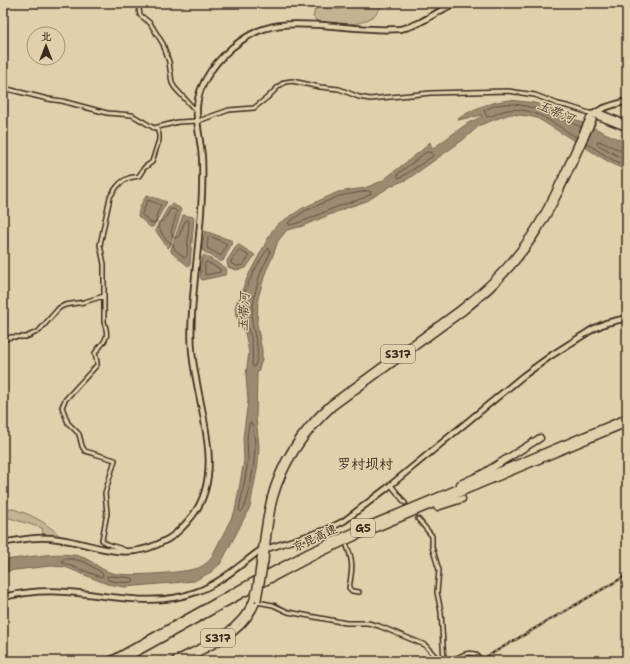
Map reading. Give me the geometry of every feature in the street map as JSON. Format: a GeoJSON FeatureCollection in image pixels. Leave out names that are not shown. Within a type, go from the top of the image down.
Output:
{"type":"FeatureCollection","features":[{"type":"Feature","properties":{"kind":"highway","name":"京昆高速"},"geometry":{"type":"LineString","coordinates":[[110,661],[293,560],[349,534],[627,418]]}},
{"type":"Feature","properties":{"kind":"highway","name":"京昆高速"},"geometry":{"type":"LineString","coordinates":[[121,661],[296,565],[379,527],[627,423]]}},
{"type":"Feature","properties":{"kind":"highway"},"geometry":{"type":"LineString","coordinates":[[399,514],[482,474],[540,438]]}},
{"type":"Feature","properties":{"kind":"highway"},"geometry":{"type":"LineString","coordinates":[[379,527],[462,499]]}},
{"type":"Feature","properties":{"kind":"main road"},"geometry":{"type":"LineString","coordinates":[[593,116],[627,124]]}},
{"type":"Feature","properties":{"kind":"main road"},"geometry":{"type":"LineString","coordinates":[[593,116],[627,128]]}},
{"type":"Feature","properties":{"kind":"main road","name":"S317"},"geometry":{"type":"LineString","coordinates":[[182,661],[216,644],[237,630],[250,615],[255,601],[272,507],[278,487],[289,461],[305,436],[326,413],[341,400],[463,312],[503,276],[524,252],[542,225],[593,116]]}},
{"type":"Feature","properties":{"kind":"main road","name":"S317"},"geometry":{"type":"LineString","coordinates":[[173,661],[229,632],[241,620],[255,601]]}},
{"type":"Feature","properties":{"kind":"street"},"geometry":{"type":"LineString","coordinates":[[138,3],[140,15],[150,23],[163,44],[170,62],[172,83],[197,112]]}},
{"type":"Feature","properties":{"kind":"street"},"geometry":{"type":"LineString","coordinates":[[3,543],[29,538],[52,538],[103,550],[127,552],[146,548],[165,540],[178,531],[190,519],[203,498],[209,467],[208,450],[191,345],[192,309],[202,189],[202,158],[197,112],[200,90],[220,60],[237,44],[259,31],[276,26],[293,24],[400,30],[412,26],[440,10],[457,3]]}},
{"type":"Feature","properties":{"kind":"street"},"geometry":{"type":"LineString","coordinates":[[3,88],[107,113],[132,115],[149,126],[157,128],[178,122],[198,121],[229,110],[254,108],[264,101],[279,86],[285,82],[292,81],[320,87],[339,89],[370,100],[431,93],[508,91],[535,95],[593,116],[627,101]]}},
{"type":"Feature","properties":{"kind":"street"},"geometry":{"type":"LineString","coordinates":[[127,552],[122,548],[104,543],[102,540],[107,513],[105,493],[115,460],[85,451],[79,434],[69,425],[62,410],[65,400],[97,365],[95,353],[105,342],[107,335],[107,329],[104,322],[104,264],[100,245],[110,197],[121,182],[128,178],[139,176],[144,168],[152,162],[159,140],[157,128]]}},
{"type":"Feature","properties":{"kind":"street"},"geometry":{"type":"LineString","coordinates":[[3,340],[11,337],[26,337],[39,331],[59,308],[65,305],[84,302],[104,296]]}},
{"type":"Feature","properties":{"kind":"street"},"geometry":{"type":"LineString","coordinates":[[3,596],[27,592],[58,591],[155,600],[176,598],[212,585],[264,549],[332,528],[344,521],[391,486],[522,376],[552,354],[600,325],[627,318]]}},
{"type":"Feature","properties":{"kind":"street"},"geometry":{"type":"LineString","coordinates":[[391,486],[405,503]]}},
{"type":"Feature","properties":{"kind":"street"},"geometry":{"type":"LineString","coordinates":[[255,601],[273,605],[288,612],[342,622],[368,623],[379,626],[425,645],[438,660],[443,661],[441,612],[438,592],[439,570],[432,547],[432,536],[418,518]]}},
{"type":"Feature","properties":{"kind":"street"},"geometry":{"type":"LineString","coordinates":[[332,528],[337,534]]}},
{"type":"Feature","properties":{"kind":"street"},"geometry":{"type":"LineString","coordinates":[[347,546],[352,565],[352,576],[349,588],[358,592]]}},
{"type":"Feature","properties":{"kind":"street"},"geometry":{"type":"LineString","coordinates":[[450,661],[472,653],[477,654],[482,661]]}},
{"type":"Feature","properties":{"kind":"shaded area"},"geometry":{"type":"Polygon","coordinates":[[[353,3],[384,3],[374,16],[359,23],[330,23],[317,21],[313,17],[316,6],[340,9],[349,7],[353,3]]]}},
{"type":"Feature","properties":{"kind":"shaded area"},"geometry":{"type":"Polygon","coordinates":[[[3,506],[40,520],[60,536],[43,534],[42,528],[3,516],[3,506]]]}},
{"type":"Feature","properties":{"kind":"water","name":"玉带河"},"geometry":{"type":"Polygon","coordinates":[[[510,100],[535,103],[559,112],[627,143],[627,171],[609,162],[537,118],[510,114],[480,125],[463,140],[408,179],[391,186],[367,201],[300,227],[287,230],[278,241],[266,271],[258,298],[257,324],[262,351],[262,360],[257,374],[256,418],[259,446],[258,464],[250,507],[221,563],[211,572],[194,581],[125,587],[107,584],[65,567],[51,566],[3,572],[3,560],[64,554],[85,558],[102,569],[112,573],[129,575],[165,573],[199,568],[210,560],[235,511],[244,461],[243,438],[248,401],[246,375],[249,352],[245,333],[236,316],[235,307],[248,276],[272,231],[278,224],[303,208],[338,192],[365,188],[382,181],[430,142],[432,149],[468,123],[481,117],[482,115],[458,120],[464,115],[482,106],[510,100]]]}},
{"type":"Feature","properties":{"kind":"water"},"geometry":{"type":"Polygon","coordinates":[[[147,195],[167,202],[153,227],[150,227],[138,216],[140,206],[147,195]]]}},
{"type":"Feature","properties":{"kind":"water"},"geometry":{"type":"Polygon","coordinates":[[[172,204],[180,208],[181,212],[170,246],[168,248],[155,230],[169,206],[172,204]]]}},
{"type":"Feature","properties":{"kind":"water"},"geometry":{"type":"Polygon","coordinates":[[[183,215],[194,217],[190,265],[188,266],[171,252],[183,215]]]}},
{"type":"Feature","properties":{"kind":"water"},"geometry":{"type":"Polygon","coordinates":[[[205,231],[233,241],[223,261],[220,261],[203,251],[202,248],[205,231]]]}},
{"type":"Feature","properties":{"kind":"water"},"geometry":{"type":"Polygon","coordinates":[[[237,245],[255,255],[246,268],[236,270],[228,267],[227,261],[237,245]]]}},
{"type":"Feature","properties":{"kind":"water"},"geometry":{"type":"Polygon","coordinates":[[[204,255],[226,268],[227,272],[225,275],[202,280],[200,277],[202,258],[204,255]]]}},
{"type":"Feature","properties":{"kind":"railway"},"geometry":{"type":"LineString","coordinates":[[479,661],[627,575]]}},
{"type":"Feature","properties":{"kind":"district","name":"罗村坝村"},"geometry":{"type":"Point","coordinates":[365,464]}}]}
